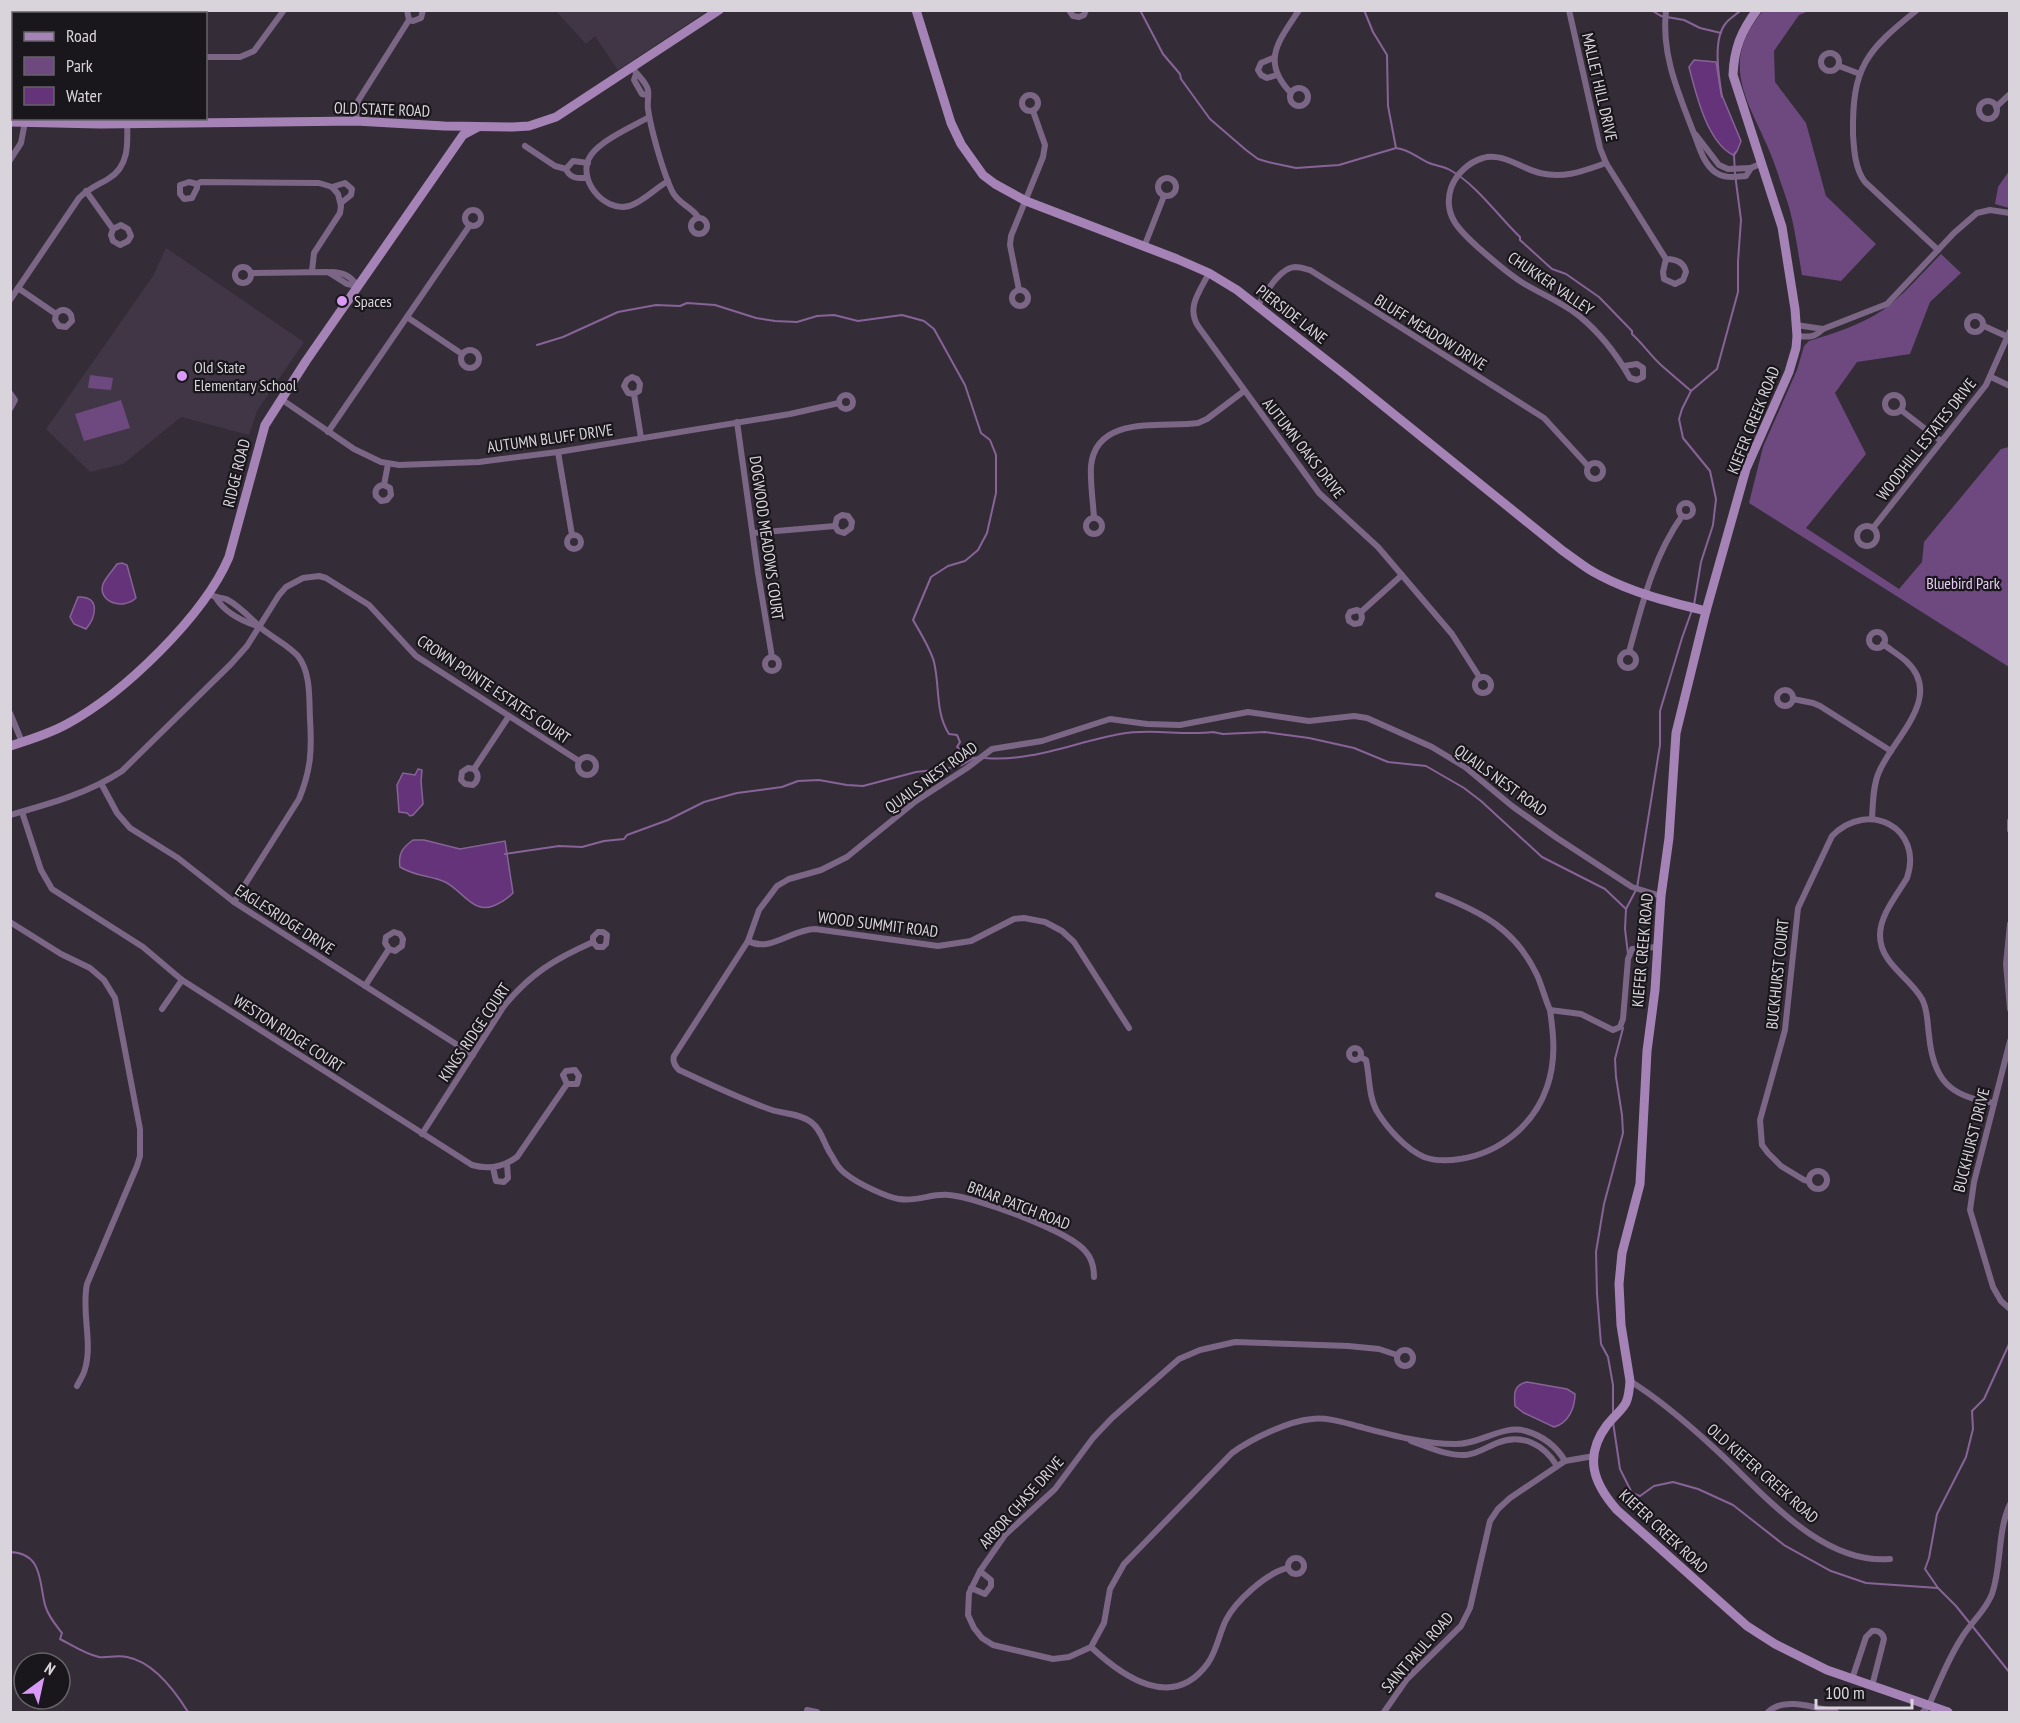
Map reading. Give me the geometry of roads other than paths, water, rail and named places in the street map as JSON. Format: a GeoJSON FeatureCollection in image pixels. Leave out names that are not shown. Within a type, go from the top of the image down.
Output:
{"type":"FeatureCollection","features":[{"type":"Feature","properties":{"kind":"street"},"geometry":{"type":"LineString","coordinates":[[207,57],[240,57],[254,51],[284,10]]}},
{"type":"Feature","properties":{"kind":"street"},"geometry":{"type":"LineString","coordinates":[[357,121],[358,101],[409,20],[407,10]]}},
{"type":"Feature","properties":{"kind":"street"},"geometry":{"type":"LineString","coordinates":[[409,20],[414,21],[421,18],[423,10]]}},
{"type":"Feature","properties":{"kind":"street","name":"OLD STATE ROAD"},"geometry":{"type":"LineString","coordinates":[[10,122],[100,124],[357,121],[478,127],[529,126],[556,117],[634,70],[719,10]]}},
{"type":"Feature","properties":{"kind":"street","name":"PIERSIDE LANE"},"geometry":{"type":"LineString","coordinates":[[916,10],[951,123],[961,144],[983,175],[1026,201],[1209,273],[1238,290],[1563,551],[1597,574],[1644,594],[1659,600],[1706,611]]}},
{"type":"Feature","properties":{"kind":"street"},"geometry":{"type":"LineString","coordinates":[[1069,10],[1073,16],[1079,17],[1084,15],[1086,10]]}},
{"type":"Feature","properties":{"kind":"street"},"geometry":{"type":"LineString","coordinates":[[1291,93],[1276,75],[1273,58],[1277,45],[1299,10]]}},
{"type":"Feature","properties":{"kind":"street","name":"MALLET HILL DRIVE"},"geometry":{"type":"LineString","coordinates":[[1569,10],[1600,148],[1606,163],[1666,259],[1663,272],[1665,279],[1675,284],[1683,280],[1686,272],[1684,266],[1677,260],[1666,259]]}},
{"type":"Feature","properties":{"kind":"street"},"geometry":{"type":"LineString","coordinates":[[1666,10],[1666,43],[1670,66],[1679,99],[1705,160],[1714,171],[1731,178],[1746,176],[1751,168],[1762,164]]}},
{"type":"Feature","properties":{"kind":"street","name":"KIEFER CREEK ROAD"},"geometry":{"type":"LineString","coordinates":[[1757,10],[1748,21],[1738,41],[1733,75],[1782,226],[1796,325],[1796,348],[1789,372],[1746,469],[1706,611],[1676,733],[1669,837],[1661,896],[1647,1051],[1640,1184],[1622,1253],[1619,1284],[1621,1325],[1630,1381],[1626,1407],[1600,1435],[1594,1456],[1594,1471],[1598,1485],[1617,1510],[1747,1626],[1801,1658],[1926,1709],[1948,1713]]}},
{"type":"Feature","properties":{"kind":"street"},"geometry":{"type":"LineString","coordinates":[[1917,10],[1879,43],[1860,74],[1854,92],[1854,146],[1858,171],[1865,182],[1938,250]]}},
{"type":"Feature","properties":{"kind":"street"},"geometry":{"type":"LineString","coordinates":[[1273,58],[1261,63],[1258,70],[1267,78],[1276,75]]}},
{"type":"Feature","properties":{"kind":"street"},"geometry":{"type":"LineString","coordinates":[[1839,66],[1860,74]]}},
{"type":"Feature","properties":{"kind":"street"},"geometry":{"type":"LineString","coordinates":[[634,70],[648,90],[649,117],[668,181],[676,198],[698,217]]}},
{"type":"Feature","properties":{"kind":"street"},"geometry":{"type":"LineString","coordinates":[[1996,107],[2010,94]]}},
{"type":"Feature","properties":{"kind":"street"},"geometry":{"type":"LineString","coordinates":[[1018,290],[1010,245],[1011,236],[1044,157],[1045,145],[1033,111]]}},
{"type":"Feature","properties":{"kind":"street"},"geometry":{"type":"LineString","coordinates":[[649,117],[602,145],[590,157],[587,178],[590,187],[601,198],[614,206],[621,207],[640,202],[652,190],[668,181]]}},
{"type":"Feature","properties":{"kind":"street"},"geometry":{"type":"LineString","coordinates":[[10,160],[21,143],[25,122]]}},
{"type":"Feature","properties":{"kind":"street"},"geometry":{"type":"LineString","coordinates":[[10,300],[72,207],[86,191],[111,178],[118,171],[128,150],[128,122]]}},
{"type":"Feature","properties":{"kind":"street"},"geometry":{"type":"LineString","coordinates":[[444,126],[450,130],[452,137],[449,156]]}},
{"type":"Feature","properties":{"kind":"street","name":"RIDGE ROAD"},"geometry":{"type":"LineString","coordinates":[[10,746],[63,726],[101,702],[159,651],[213,596],[236,534],[262,432],[281,399],[463,135],[478,127]]}},
{"type":"Feature","properties":{"kind":"street"},"geometry":{"type":"LineString","coordinates":[[525,146],[555,166],[566,169],[570,176],[587,178]]}},
{"type":"Feature","properties":{"kind":"street","name":"CHUKKER VALLEY"},"geometry":{"type":"LineString","coordinates":[[1606,163],[1567,176],[1540,173],[1502,158],[1484,158],[1468,165],[1454,181],[1449,207],[1455,225],[1461,232],[1510,275],[1553,299],[1584,320],[1624,366]]}},
{"type":"Feature","properties":{"kind":"street"},"geometry":{"type":"LineString","coordinates":[[566,169],[573,161],[588,163]]}},
{"type":"Feature","properties":{"kind":"street"},"geometry":{"type":"LineString","coordinates":[[197,184],[201,182],[319,183],[332,187],[345,183],[352,189],[351,195],[341,203]]}},
{"type":"Feature","properties":{"kind":"street"},"geometry":{"type":"LineString","coordinates":[[312,271],[314,252],[340,213],[341,203],[332,187]]}},
{"type":"Feature","properties":{"kind":"street"},"geometry":{"type":"LineString","coordinates":[[86,191],[113,229]]}},
{"type":"Feature","properties":{"kind":"street"},"geometry":{"type":"LineString","coordinates":[[1144,247],[1164,196]]}},
{"type":"Feature","properties":{"kind":"street"},"geometry":{"type":"LineString","coordinates":[[1797,336],[1812,338],[1823,329],[1887,304],[1977,213],[1990,210],[2010,213]]}},
{"type":"Feature","properties":{"kind":"street"},"geometry":{"type":"LineString","coordinates":[[328,432],[470,225]]}},
{"type":"Feature","properties":{"kind":"street","name":"BLUFF MEADOW DRIVE"},"geometry":{"type":"LineString","coordinates":[[1257,305],[1287,269],[1296,267],[1310,270],[1544,418],[1588,466]]}},
{"type":"Feature","properties":{"kind":"street"},"geometry":{"type":"LineString","coordinates":[[251,273],[328,272],[347,284],[358,286]]}},
{"type":"Feature","properties":{"kind":"street","name":"AUTUMN OAKS DRIVE"},"geometry":{"type":"LineString","coordinates":[[1209,273],[1195,301],[1193,318],[1319,493],[1378,548],[1402,575],[1452,634],[1480,678]]}},
{"type":"Feature","properties":{"kind":"street"},"geometry":{"type":"LineString","coordinates":[[18,288],[56,314]]}},
{"type":"Feature","properties":{"kind":"street"},"geometry":{"type":"LineString","coordinates":[[407,317],[462,354]]}},
{"type":"Feature","properties":{"kind":"street"},"geometry":{"type":"LineString","coordinates":[[1796,325],[1823,329]]}},
{"type":"Feature","properties":{"kind":"street"},"geometry":{"type":"LineString","coordinates":[[1984,326],[2009,334]]}},
{"type":"Feature","properties":{"kind":"street","name":"WOODHILL ESTATES DRIVE"},"geometry":{"type":"LineString","coordinates":[[1873,528],[1991,377],[2009,334]]}},
{"type":"Feature","properties":{"kind":"street"},"geometry":{"type":"LineString","coordinates":[[1991,377],[2010,386]]}},
{"type":"Feature","properties":{"kind":"street"},"geometry":{"type":"LineString","coordinates":[[1094,518],[1091,465],[1099,446],[1107,436],[1116,430],[1130,427],[1198,423],[1207,419],[1244,391]]}},
{"type":"Feature","properties":{"kind":"street"},"geometry":{"type":"LineString","coordinates":[[10,393],[15,400],[10,409]]}},
{"type":"Feature","properties":{"kind":"street"},"geometry":{"type":"LineString","coordinates":[[634,394],[641,438]]}},
{"type":"Feature","properties":{"kind":"street","name":"AUTUMN BLUFF DRIVE"},"geometry":{"type":"LineString","coordinates":[[281,399],[354,449],[388,464],[399,465],[479,462],[558,452],[839,403]]}},
{"type":"Feature","properties":{"kind":"street"},"geometry":{"type":"LineString","coordinates":[[1901,410],[1941,441]]}},
{"type":"Feature","properties":{"kind":"street","name":"DOGWOOD MEADOWS COURT"},"geometry":{"type":"LineString","coordinates":[[737,422],[772,657]]}},
{"type":"Feature","properties":{"kind":"street"},"geometry":{"type":"LineString","coordinates":[[558,452],[572,535]]}},
{"type":"Feature","properties":{"kind":"street"},"geometry":{"type":"LineString","coordinates":[[384,485],[388,464]]}},
{"type":"Feature","properties":{"kind":"street"},"geometry":{"type":"LineString","coordinates":[[1629,652],[1649,579],[1667,539],[1682,516]]}},
{"type":"Feature","properties":{"kind":"street"},"geometry":{"type":"LineString","coordinates":[[753,533],[835,526]]}},
{"type":"Feature","properties":{"kind":"street"},"geometry":{"type":"LineString","coordinates":[[1361,612],[1402,575]]}},
{"type":"Feature","properties":{"kind":"street","name":"CROWN POINTE ESTATES COURT"},"geometry":{"type":"LineString","coordinates":[[10,815],[102,785],[127,767],[231,664],[260,627],[279,595],[294,582],[310,577],[326,578],[369,605],[416,656],[579,761]]}},
{"type":"Feature","properties":{"kind":"street"},"geometry":{"type":"LineString","coordinates":[[213,596],[224,598],[249,615],[260,627],[290,649],[302,664],[308,685],[311,757],[306,781],[299,799],[234,902]]}},
{"type":"Feature","properties":{"kind":"street"},"geometry":{"type":"LineString","coordinates":[[1883,644],[1906,660],[1917,677],[1920,687],[1918,705],[1878,772],[1876,780],[1872,818],[1883,821],[1896,829],[1906,841],[1910,855],[1908,878],[1880,927],[1881,946],[1885,956],[1925,1004],[1931,1057],[1935,1069],[1958,1093],[1980,1101],[1994,1103]]}},
{"type":"Feature","properties":{"kind":"street"},"geometry":{"type":"LineString","coordinates":[[1794,699],[1820,706],[1891,751]]}},
{"type":"Feature","properties":{"kind":"street","name":"QUAILS NEST ROAD"},"geometry":{"type":"LineString","coordinates":[[673,1062],[674,1056],[748,941],[759,910],[777,886],[789,879],[821,870],[847,857],[916,801],[992,749],[1042,741],[1110,719],[1147,724],[1180,725],[1248,712],[1309,722],[1354,716],[1367,718],[1432,747],[1465,767],[1512,806],[1557,838],[1632,887],[1661,896]]}},
{"type":"Feature","properties":{"kind":"street"},"geometry":{"type":"LineString","coordinates":[[10,713],[22,742]]}},
{"type":"Feature","properties":{"kind":"street"},"geometry":{"type":"LineString","coordinates":[[474,769],[509,716]]}},
{"type":"Feature","properties":{"kind":"street","name":"EAGLESRIDGE DRIVE"},"geometry":{"type":"LineString","coordinates":[[102,785],[117,813],[130,828],[178,858],[234,902],[473,1055]]}},
{"type":"Feature","properties":{"kind":"street","name":"WESTON RIDGE COURT"},"geometry":{"type":"LineString","coordinates":[[22,812],[41,870],[52,889],[143,947],[182,980],[422,1134],[472,1165],[493,1168],[496,1181],[504,1182],[508,1178],[507,1164]]}},
{"type":"Feature","properties":{"kind":"street","name":"BUCKHURST COURT"},"geometry":{"type":"LineString","coordinates":[[1809,1180],[1804,1180],[1781,1166],[1768,1153],[1762,1145],[1760,1119],[1785,1030],[1798,908],[1832,836],[1850,822],[1872,818]]}},
{"type":"Feature","properties":{"kind":"street"},"geometry":{"type":"LineString","coordinates":[[2010,821],[2010,830]]}},
{"type":"Feature","properties":{"kind":"street"},"geometry":{"type":"LineString","coordinates":[[1360,1057],[1366,1060],[1377,1112],[1395,1135],[1423,1156],[1438,1160],[1466,1158],[1499,1146],[1532,1115],[1541,1101],[1552,1070],[1555,1040],[1550,1010],[1538,975],[1518,943],[1488,917],[1438,895]]}},
{"type":"Feature","properties":{"kind":"street","name":"WOOD SUMMIT ROAD"},"geometry":{"type":"LineString","coordinates":[[748,941],[760,946],[766,945],[798,931],[816,929],[950,946],[971,941],[1014,919],[1034,919],[1053,926],[1074,942],[1129,1028]]}},
{"type":"Feature","properties":{"kind":"street"},"geometry":{"type":"LineString","coordinates":[[10,922],[61,954],[90,968],[110,989],[118,1008],[140,1129],[141,1150],[137,1166],[87,1284],[84,1297],[88,1355],[85,1369],[77,1386]]}},
{"type":"Feature","properties":{"kind":"street"},"geometry":{"type":"LineString","coordinates":[[2010,924],[2006,964],[2010,1010]]}},
{"type":"Feature","properties":{"kind":"street","name":"KINGS RIDGE COURT"},"geometry":{"type":"LineString","coordinates":[[422,1134],[504,1006],[527,981],[543,968],[560,957],[593,942]]}},
{"type":"Feature","properties":{"kind":"street"},"geometry":{"type":"LineString","coordinates":[[1550,1010],[1581,1014],[1612,1030],[1620,1027],[1632,949],[1657,947]]}},
{"type":"Feature","properties":{"kind":"street"},"geometry":{"type":"LineString","coordinates":[[365,986],[389,949]]}},
{"type":"Feature","properties":{"kind":"street"},"geometry":{"type":"LineString","coordinates":[[162,1010],[182,980]]}},
{"type":"Feature","properties":{"kind":"street","name":"BUCKHURST DRIVE"},"geometry":{"type":"LineString","coordinates":[[2010,1041],[1974,1182],[1970,1210],[1993,1287],[2001,1301],[2010,1310]]}},
{"type":"Feature","properties":{"kind":"street","name":"BRIAR PATCH ROAD"},"geometry":{"type":"LineString","coordinates":[[673,1062],[679,1070],[749,1101],[806,1119],[816,1127],[843,1172],[881,1192],[897,1199],[917,1200],[945,1194],[961,1196],[987,1204],[1063,1235],[1086,1251],[1094,1268],[1094,1277]]}},
{"type":"Feature","properties":{"kind":"street"},"geometry":{"type":"LineString","coordinates":[[493,1168],[507,1164],[517,1157],[567,1084]]}},
{"type":"Feature","properties":{"kind":"street","name":"ARBOR CHASE DRIVE"},"geometry":{"type":"LineString","coordinates":[[1091,1647],[1069,1657],[1053,1659],[987,1642],[977,1634],[968,1615],[967,1599],[980,1571],[1005,1535],[1055,1489],[1093,1438],[1159,1375],[1179,1359],[1200,1350],[1236,1342],[1348,1346],[1379,1349],[1397,1355]]}},
{"type":"Feature","properties":{"kind":"street","name":"OLD KIEFER CREEK ROAD"},"geometry":{"type":"LineString","coordinates":[[1630,1381],[1706,1441],[1780,1511],[1815,1536],[1857,1557],[1873,1560],[1890,1559]]}},
{"type":"Feature","properties":{"kind":"street"},"geometry":{"type":"LineString","coordinates":[[1288,1568],[1274,1573],[1239,1602],[1226,1621],[1207,1663],[1195,1675],[1182,1683],[1166,1688],[1137,1682],[1106,1662],[1091,1647],[1101,1629],[1110,1590],[1124,1564],[1218,1466],[1239,1448],[1289,1425],[1313,1419],[1329,1419],[1456,1454],[1470,1454],[1511,1439],[1529,1442],[1544,1449],[1557,1466]]}},
{"type":"Feature","properties":{"kind":"street"},"geometry":{"type":"LineString","coordinates":[[1396,1436],[1459,1444],[1476,1442],[1506,1431],[1520,1430],[1550,1442],[1565,1461]]}},
{"type":"Feature","properties":{"kind":"street"},"geometry":{"type":"LineString","coordinates":[[1544,1449],[1550,1442]]}},
{"type":"Feature","properties":{"kind":"street","name":"SAINT PAUL ROAD"},"geometry":{"type":"LineString","coordinates":[[1384,1713],[1407,1679],[1461,1626],[1470,1608],[1490,1521],[1498,1509],[1510,1498],[1565,1461],[1594,1456]]}},
{"type":"Feature","properties":{"kind":"street"},"geometry":{"type":"LineString","coordinates":[[1926,1709],[1962,1636],[1986,1607],[1992,1592],[2002,1529],[2010,1504]]}},
{"type":"Feature","properties":{"kind":"street"},"geometry":{"type":"LineString","coordinates":[[971,1588],[985,1594],[990,1588],[991,1580],[980,1571]]}},
{"type":"Feature","properties":{"kind":"street"},"geometry":{"type":"LineString","coordinates":[[1852,1679],[1866,1637],[1872,1631],[1878,1631],[1884,1639],[1872,1686]]}},
{"type":"Feature","properties":{"kind":"street"},"geometry":{"type":"LineString","coordinates":[[1768,1713],[1778,1706],[1788,1705],[1806,1706],[1836,1713]]}},
{"type":"Feature","properties":{"kind":"street"},"geometry":{"type":"LineString","coordinates":[[807,1710],[817,1713]]}},
{"type":"Feature","properties":{"kind":"water"},"geometry":{"type":"Polygon","coordinates":[[[1694,60],[1716,62],[1721,93],[1741,141],[1733,155],[1724,149],[1709,129],[1689,67],[1694,60]]]}},
{"type":"Feature","properties":{"kind":"water"},"geometry":{"type":"Polygon","coordinates":[[[117,564],[127,565],[136,598],[124,604],[118,604],[107,599],[102,590],[108,576],[117,564]]]}},
{"type":"Feature","properties":{"kind":"water"},"geometry":{"type":"Polygon","coordinates":[[[78,597],[90,600],[94,608],[92,619],[86,629],[74,624],[70,617],[78,597]]]}},
{"type":"Feature","properties":{"kind":"water"},"geometry":{"type":"Polygon","coordinates":[[[418,769],[422,770],[423,804],[410,816],[399,812],[397,785],[403,773],[415,775],[418,769]]]}},
{"type":"Feature","properties":{"kind":"water"},"geometry":{"type":"Polygon","coordinates":[[[413,840],[424,840],[460,849],[505,841],[513,893],[496,905],[486,908],[479,907],[445,882],[400,867],[400,855],[413,840]]]}},
{"type":"Feature","properties":{"kind":"water"},"geometry":{"type":"Polygon","coordinates":[[[1527,1382],[1567,1389],[1575,1394],[1574,1404],[1564,1422],[1554,1427],[1524,1413],[1515,1406],[1517,1388],[1527,1382]]]}},
{"type":"Feature","properties":{"kind":"waterway"},"geometry":{"type":"LineString","coordinates":[[1140,10],[1163,54],[1180,74],[1181,79],[1210,119],[1258,159],[1296,168],[1339,165],[1396,148],[1450,170],[1478,192],[1520,237],[1520,240],[1552,269],[1566,274],[1599,297],[1657,361],[1690,390]]}},
{"type":"Feature","properties":{"kind":"waterway"},"geometry":{"type":"LineString","coordinates":[[1364,10],[1373,32],[1387,55],[1388,106],[1396,148]]}},
{"type":"Feature","properties":{"kind":"waterway"},"geometry":{"type":"LineString","coordinates":[[1651,10],[1661,16],[1684,20],[1700,28],[1721,33]]}},
{"type":"Feature","properties":{"kind":"waterway"},"geometry":{"type":"LineString","coordinates":[[1722,97],[1719,80],[1719,39],[1726,23],[1741,10]]}},
{"type":"Feature","properties":{"kind":"waterway"},"geometry":{"type":"LineString","coordinates":[[1694,605],[1701,562],[1713,525],[1716,499],[1710,471],[1683,438],[1679,419],[1691,391],[1717,369],[1738,292],[1741,220],[1735,174],[1734,155],[1736,152]]}},
{"type":"Feature","properties":{"kind":"waterway"},"geometry":{"type":"LineString","coordinates":[[537,345],[563,337],[618,312],[656,305],[680,306],[687,303],[715,305],[756,318],[775,321],[797,322],[817,316],[834,315],[858,321],[902,315],[924,321],[934,329],[965,385],[981,433],[990,440],[996,455],[996,493],[987,533],[978,550],[965,561],[948,566],[931,577],[913,620],[934,662],[940,708],[945,726],[949,734],[957,735],[960,742],[957,747],[974,758]]}},
{"type":"Feature","properties":{"kind":"waterway"},"geometry":{"type":"LineString","coordinates":[[1628,954],[1625,929],[1626,909],[1637,888],[1660,745],[1660,711],[1692,610]]}},
{"type":"Feature","properties":{"kind":"waterway"},"geometry":{"type":"LineString","coordinates":[[985,758],[1037,754],[1132,732],[1223,734],[1265,732],[1309,738],[1354,748],[1388,762],[1426,766],[1464,788],[1542,857],[1605,889],[1626,909]]}},
{"type":"Feature","properties":{"kind":"waterway"},"geometry":{"type":"LineString","coordinates":[[505,854],[559,846],[582,847],[624,839],[627,835],[668,820],[704,802],[737,793],[782,787],[798,781],[819,780],[863,786],[916,772],[962,765],[979,757]]}},
{"type":"Feature","properties":{"kind":"waterway"},"geometry":{"type":"LineString","coordinates":[[1613,1413],[1613,1385],[1608,1357],[1601,1344],[1596,1252],[1604,1204],[1623,1133],[1615,1059],[1623,1028]]}},
{"type":"Feature","properties":{"kind":"waterway"},"geometry":{"type":"LineString","coordinates":[[2010,1342],[1984,1399],[1972,1411],[1973,1429],[1966,1457],[1937,1514],[1925,1569],[1938,1588],[1956,1606],[2010,1673]]}},
{"type":"Feature","properties":{"kind":"waterway"},"geometry":{"type":"LineString","coordinates":[[1613,1422],[1620,1469],[1632,1493],[1640,1496],[1654,1486],[1673,1482],[1698,1489],[1733,1505],[1784,1545],[1831,1571],[1866,1583],[1938,1588]]}},
{"type":"Feature","properties":{"kind":"waterway"},"geometry":{"type":"LineString","coordinates":[[10,1552],[29,1557],[34,1563],[38,1570],[46,1609],[62,1633],[60,1639],[94,1656],[127,1657],[146,1665],[162,1678],[188,1712]]}},
{"type":"Feature","properties":{"kind":"place","name":"Spaces"},"geometry":{"type":"Point","coordinates":[342,301]}},
{"type":"Feature","properties":{"kind":"place","name":"Old State Elementary School"},"geometry":{"type":"Point","coordinates":[182,376]}},
{"type":"Feature","properties":{"kind":"park label","name":"Bluebird Park"},"geometry":{"type":"Point","coordinates":[1963,583]}}]}
